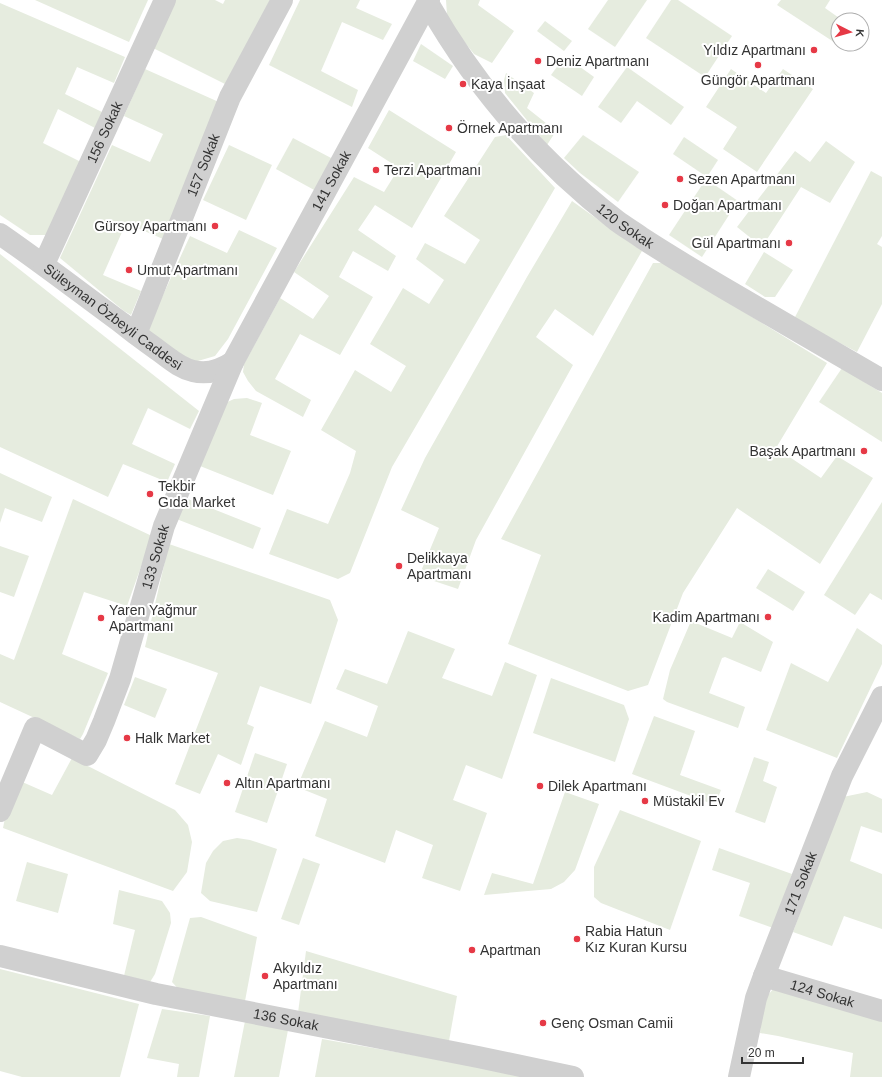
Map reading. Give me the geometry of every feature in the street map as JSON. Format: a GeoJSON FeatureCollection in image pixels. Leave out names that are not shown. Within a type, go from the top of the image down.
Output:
{"type":"FeatureCollection","features":[{"type":"Feature","properties":{"kind":"street","name":"156 Sokak"},"geometry":{"type":"LineString","coordinates":[[44,264],[165,0]]}},
{"type":"Feature","properties":{"kind":"street","name":"157 Sokak"},"geometry":{"type":"LineString","coordinates":[[136,334],[230,97],[282,0]]}},
{"type":"Feature","properties":{"kind":"street","name":"141 Sokak"},"geometry":{"type":"LineString","coordinates":[[233,362],[428,2]]}},
{"type":"Feature","properties":{"kind":"street","name":"120 Sokak"},"geometry":{"type":"LineString","coordinates":[[428,2],[451,42],[489,95],[548,161],[572,184],[618,222],[652,245],[882,380]]}},
{"type":"Feature","properties":{"kind":"street","name":"Süleyman Özbeyli Caddesi"},"geometry":{"type":"LineString","coordinates":[[0,234],[44,264],[179,365],[195,372],[208,372],[224,368],[233,362]]}},
{"type":"Feature","properties":{"kind":"street","name":"133 Sokak"},"geometry":{"type":"LineString","coordinates":[[0,811],[35,728],[87,755],[96,740],[120,679],[164,526],[233,362]]}},
{"type":"Feature","properties":{"kind":"street","name":"171 Sokak"},"geometry":{"type":"LineString","coordinates":[[739,1077],[756,998],[764,976],[842,776],[882,697]]}},
{"type":"Feature","properties":{"kind":"street","name":"136 Sokak"},"geometry":{"type":"LineString","coordinates":[[0,956],[156,994],[573,1077]]}},
{"type":"Feature","properties":{"kind":"street","name":"124 Sokak"},"geometry":{"type":"LineString","coordinates":[[764,976],[882,1011]]}},
{"type":"Feature","properties":{"kind":"shaded area"},"geometry":{"type":"Polygon","coordinates":[[[35,0],[148,0],[129,42],[35,0]]]}},
{"type":"Feature","properties":{"kind":"shaded area"},"geometry":{"type":"Polygon","coordinates":[[[175,0],[215,0],[223,4],[225,0],[270,0],[227,85],[151,47],[175,0]]]}},
{"type":"Feature","properties":{"kind":"shaded area"},"geometry":{"type":"Polygon","coordinates":[[[300,0],[360,0],[356,8],[392,24],[383,40],[342,22],[321,71],[358,90],[352,107],[269,65],[300,0]]]}},
{"type":"Feature","properties":{"kind":"shaded area"},"geometry":{"type":"Polygon","coordinates":[[[446,0],[480,0],[478,5],[514,31],[492,63],[474,54],[455,30],[447,15],[446,0]]]}},
{"type":"Feature","properties":{"kind":"shaded area"},"geometry":{"type":"Polygon","coordinates":[[[608,0],[647,0],[615,47],[588,29],[608,0]]]}},
{"type":"Feature","properties":{"kind":"shaded area"},"geometry":{"type":"Polygon","coordinates":[[[671,0],[678,0],[732,36],[705,77],[646,38],[671,0]]]}},
{"type":"Feature","properties":{"kind":"shaded area"},"geometry":{"type":"Polygon","coordinates":[[[781,0],[830,0],[825,8],[831,12],[830,39],[777,5],[781,0]]]}},
{"type":"Feature","properties":{"kind":"shaded area"},"geometry":{"type":"Polygon","coordinates":[[[0,3],[125,57],[114,83],[77,67],[65,94],[102,112],[95,128],[58,109],[43,143],[83,163],[47,235],[30,235],[0,215],[0,3]]]}},
{"type":"Feature","properties":{"kind":"shaded area"},"geometry":{"type":"Polygon","coordinates":[[[545,21],[572,41],[564,51],[537,31],[545,21]]]}},
{"type":"Feature","properties":{"kind":"shaded area"},"geometry":{"type":"Polygon","coordinates":[[[421,44],[453,66],[445,79],[413,61],[421,44]]]}},
{"type":"Feature","properties":{"kind":"shaded area"},"geometry":{"type":"Polygon","coordinates":[[[565,56],[594,77],[582,96],[551,75],[565,56]]]}},
{"type":"Feature","properties":{"kind":"shaded area"},"geometry":{"type":"Polygon","coordinates":[[[627,67],[684,107],[671,125],[637,101],[621,123],[598,107],[627,67]]]}},
{"type":"Feature","properties":{"kind":"shaded area"},"geometry":{"type":"Polygon","coordinates":[[[145,69],[221,103],[163,239],[126,223],[103,275],[141,291],[131,315],[124,311],[60,258],[112,145],[150,162],[163,134],[124,116],[145,69]]]}},
{"type":"Feature","properties":{"kind":"shaded area"},"geometry":{"type":"Polygon","coordinates":[[[731,69],[766,93],[783,69],[813,89],[757,172],[723,149],[737,127],[706,107],[731,69]]]}},
{"type":"Feature","properties":{"kind":"shaded area"},"geometry":{"type":"Polygon","coordinates":[[[506,73],[534,93],[527,108],[556,131],[547,145],[505,93],[504,80],[506,73]]]}},
{"type":"Feature","properties":{"kind":"shaded area"},"geometry":{"type":"Polygon","coordinates":[[[389,110],[456,152],[412,228],[375,205],[358,230],[396,256],[388,271],[353,251],[339,277],[373,297],[340,355],[300,334],[275,379],[311,400],[303,417],[256,391],[243,372],[244,364],[280,298],[313,319],[329,296],[294,272],[354,177],[384,192],[399,168],[368,148],[389,110]]]}},
{"type":"Feature","properties":{"kind":"shaded area"},"geometry":{"type":"Polygon","coordinates":[[[506,135],[555,188],[392,467],[350,573],[338,579],[269,554],[287,509],[328,524],[350,473],[356,451],[321,430],[355,370],[391,392],[406,366],[370,344],[403,288],[429,304],[444,280],[416,259],[425,243],[465,264],[480,240],[444,216],[495,137],[506,135]]]}},
{"type":"Feature","properties":{"kind":"shaded area"},"geometry":{"type":"Polygon","coordinates":[[[583,135],[639,172],[618,202],[580,173],[564,158],[583,135]]]}},
{"type":"Feature","properties":{"kind":"shaded area"},"geometry":{"type":"Polygon","coordinates":[[[684,137],[718,160],[707,177],[673,154],[684,137]]]}},
{"type":"Feature","properties":{"kind":"shaded area"},"geometry":{"type":"Polygon","coordinates":[[[293,138],[333,159],[316,191],[276,169],[293,138]]]}},
{"type":"Feature","properties":{"kind":"shaded area"},"geometry":{"type":"Polygon","coordinates":[[[826,141],[855,162],[830,203],[801,187],[762,247],[737,227],[795,151],[810,162],[826,141]]]}},
{"type":"Feature","properties":{"kind":"shaded area"},"geometry":{"type":"Polygon","coordinates":[[[229,145],[272,165],[246,220],[203,200],[229,145]]]}},
{"type":"Feature","properties":{"kind":"shaded area"},"geometry":{"type":"Polygon","coordinates":[[[871,171],[882,177],[882,236],[877,244],[882,247],[882,304],[857,352],[794,319],[871,171]]]}},
{"type":"Feature","properties":{"kind":"shaded area"},"geometry":{"type":"Polygon","coordinates":[[[706,179],[738,201],[702,257],[669,235],[706,179]]]}},
{"type":"Feature","properties":{"kind":"shaded area"},"geometry":{"type":"Polygon","coordinates":[[[572,201],[642,251],[593,336],[555,309],[536,337],[573,365],[476,540],[458,589],[419,576],[439,528],[401,510],[425,458],[527,277],[572,201]]]}},
{"type":"Feature","properties":{"kind":"shaded area"},"geometry":{"type":"Polygon","coordinates":[[[239,230],[277,248],[228,339],[215,356],[191,363],[147,330],[190,236],[227,253],[239,230]]]}},
{"type":"Feature","properties":{"kind":"shaded area"},"geometry":{"type":"Polygon","coordinates":[[[764,252],[793,270],[775,297],[765,297],[745,284],[764,252]]]}},
{"type":"Feature","properties":{"kind":"shaded area"},"geometry":{"type":"Polygon","coordinates":[[[0,254],[199,411],[190,429],[148,408],[132,444],[175,464],[167,482],[123,464],[108,497],[0,447],[0,254]]]}},
{"type":"Feature","properties":{"kind":"shaded area"},"geometry":{"type":"Polygon","coordinates":[[[653,263],[664,263],[827,363],[776,448],[821,478],[837,456],[873,478],[820,564],[737,508],[683,593],[648,685],[628,691],[508,644],[541,555],[501,539],[653,263]]]}},
{"type":"Feature","properties":{"kind":"shaded area"},"geometry":{"type":"Polygon","coordinates":[[[842,368],[882,393],[882,442],[819,402],[842,368]]]}},
{"type":"Feature","properties":{"kind":"shaded area"},"geometry":{"type":"Polygon","coordinates":[[[247,398],[262,403],[250,435],[291,451],[273,495],[195,464],[223,404],[234,399],[247,398]]]}},
{"type":"Feature","properties":{"kind":"shaded area"},"geometry":{"type":"Polygon","coordinates":[[[0,473],[52,497],[42,522],[5,508],[0,523],[0,473]]]}},
{"type":"Feature","properties":{"kind":"shaded area"},"geometry":{"type":"Polygon","coordinates":[[[183,497],[261,528],[253,549],[174,518],[183,497]]]}},
{"type":"Feature","properties":{"kind":"shaded area"},"geometry":{"type":"Polygon","coordinates":[[[73,499],[152,536],[127,606],[84,592],[62,654],[108,673],[80,739],[0,702],[0,654],[14,660],[73,499]]]}},
{"type":"Feature","properties":{"kind":"shaded area"},"geometry":{"type":"Polygon","coordinates":[[[882,502],[882,600],[870,593],[855,615],[824,595],[882,502]]]}},
{"type":"Feature","properties":{"kind":"shaded area"},"geometry":{"type":"Polygon","coordinates":[[[169,544],[330,600],[338,620],[311,704],[260,686],[247,724],[254,727],[241,765],[218,754],[200,794],[175,784],[218,673],[145,647],[169,544]]]}},
{"type":"Feature","properties":{"kind":"shaded area"},"geometry":{"type":"Polygon","coordinates":[[[0,546],[29,556],[14,597],[0,592],[0,546]]]}},
{"type":"Feature","properties":{"kind":"shaded area"},"geometry":{"type":"Polygon","coordinates":[[[768,569],[805,592],[793,611],[756,588],[768,569]]]}},
{"type":"Feature","properties":{"kind":"shaded area"},"geometry":{"type":"Polygon","coordinates":[[[691,621],[732,638],[740,622],[773,642],[761,672],[725,657],[722,658],[709,693],[745,707],[738,728],[667,702],[663,699],[670,670],[691,621]]]}},
{"type":"Feature","properties":{"kind":"shaded area"},"geometry":{"type":"Polygon","coordinates":[[[857,628],[882,645],[882,664],[837,758],[766,730],[791,663],[828,682],[857,628]]]}},
{"type":"Feature","properties":{"kind":"shaded area"},"geometry":{"type":"Polygon","coordinates":[[[408,631],[455,649],[442,678],[492,696],[505,662],[537,675],[502,779],[466,765],[453,800],[487,813],[460,891],[422,878],[433,845],[396,830],[385,863],[315,836],[327,799],[297,787],[325,721],[367,737],[378,706],[336,689],[345,669],[387,684],[408,631]]]}},
{"type":"Feature","properties":{"kind":"shaded area"},"geometry":{"type":"Polygon","coordinates":[[[135,677],[167,689],[155,718],[124,705],[135,677]]]}},
{"type":"Feature","properties":{"kind":"shaded area"},"geometry":{"type":"Polygon","coordinates":[[[551,678],[624,705],[629,719],[615,762],[533,733],[551,678]]]}},
{"type":"Feature","properties":{"kind":"shaded area"},"geometry":{"type":"Polygon","coordinates":[[[654,716],[695,731],[680,775],[721,790],[715,805],[632,774],[654,716]]]}},
{"type":"Feature","properties":{"kind":"shaded area"},"geometry":{"type":"Polygon","coordinates":[[[255,753],[287,764],[267,823],[235,812],[255,753]]]}},
{"type":"Feature","properties":{"kind":"shaded area"},"geometry":{"type":"Polygon","coordinates":[[[754,757],[769,762],[763,781],[777,787],[765,823],[735,812],[754,757]]]}},
{"type":"Feature","properties":{"kind":"shaded area"},"geometry":{"type":"Polygon","coordinates":[[[72,758],[175,810],[188,825],[192,842],[187,872],[173,891],[3,828],[8,803],[20,781],[52,795],[72,758]]]}},
{"type":"Feature","properties":{"kind":"shaded area"},"geometry":{"type":"Polygon","coordinates":[[[565,792],[599,804],[575,870],[564,882],[551,889],[484,895],[492,873],[533,884],[565,792]]]}},
{"type":"Feature","properties":{"kind":"shaded area"},"geometry":{"type":"Polygon","coordinates":[[[867,792],[882,799],[882,833],[861,826],[850,861],[882,874],[882,929],[844,916],[832,946],[793,932],[843,797],[867,792]]]}},
{"type":"Feature","properties":{"kind":"shaded area"},"geometry":{"type":"Polygon","coordinates":[[[620,810],[701,841],[670,930],[601,903],[594,897],[594,867],[620,810]]]}},
{"type":"Feature","properties":{"kind":"shaded area"},"geometry":{"type":"Polygon","coordinates":[[[237,838],[250,840],[277,849],[257,912],[210,901],[201,893],[206,863],[213,851],[223,841],[237,838]]]}},
{"type":"Feature","properties":{"kind":"shaded area"},"geometry":{"type":"Polygon","coordinates":[[[719,848],[792,874],[773,928],[739,916],[750,883],[712,870],[719,848]]]}},
{"type":"Feature","properties":{"kind":"shaded area"},"geometry":{"type":"Polygon","coordinates":[[[303,858],[320,864],[299,925],[281,919],[303,858]]]}},
{"type":"Feature","properties":{"kind":"shaded area"},"geometry":{"type":"Polygon","coordinates":[[[27,862],[68,874],[58,913],[16,901],[27,862]]]}},
{"type":"Feature","properties":{"kind":"shaded area"},"geometry":{"type":"Polygon","coordinates":[[[119,890],[162,901],[170,913],[171,923],[155,974],[150,982],[123,980],[135,930],[113,924],[119,890]]]}},
{"type":"Feature","properties":{"kind":"shaded area"},"geometry":{"type":"Polygon","coordinates":[[[201,917],[257,937],[245,1001],[182,993],[172,982],[190,918],[201,917]]]}},
{"type":"Feature","properties":{"kind":"shaded area"},"geometry":{"type":"Polygon","coordinates":[[[306,951],[457,996],[449,1041],[298,1013],[306,951]]]}},
{"type":"Feature","properties":{"kind":"shaded area"},"geometry":{"type":"Polygon","coordinates":[[[0,969],[139,1004],[120,1077],[22,1077],[0,1071],[0,969]]]}},
{"type":"Feature","properties":{"kind":"shaded area"},"geometry":{"type":"Polygon","coordinates":[[[774,988],[882,1020],[882,1077],[850,1077],[853,1053],[760,1033],[763,1001],[774,988]]]}},
{"type":"Feature","properties":{"kind":"shaded area"},"geometry":{"type":"Polygon","coordinates":[[[162,1009],[210,1016],[199,1077],[177,1077],[179,1064],[147,1058],[162,1009]]]}},
{"type":"Feature","properties":{"kind":"shaded area"},"geometry":{"type":"Polygon","coordinates":[[[245,1021],[288,1030],[279,1077],[234,1077],[245,1021]]]}},
{"type":"Feature","properties":{"kind":"shaded area"},"geometry":{"type":"Polygon","coordinates":[[[322,1039],[470,1065],[527,1077],[315,1077],[322,1039]]]}},
{"type":"Feature","properties":{"kind":"place","name":"Yıldız Apartmanı"},"geometry":{"type":"Point","coordinates":[814,50]}},
{"type":"Feature","properties":{"kind":"place","name":"Deniz Apartmanı"},"geometry":{"type":"Point","coordinates":[538,61]}},
{"type":"Feature","properties":{"kind":"place","name":"Güngör Apartmanı"},"geometry":{"type":"Point","coordinates":[758,65]}},
{"type":"Feature","properties":{"kind":"place","name":"Kaya İnşaat"},"geometry":{"type":"Point","coordinates":[463,84]}},
{"type":"Feature","properties":{"kind":"place","name":"Örnek Apartmanı"},"geometry":{"type":"Point","coordinates":[449,128]}},
{"type":"Feature","properties":{"kind":"place","name":"Terzi Apartmanı"},"geometry":{"type":"Point","coordinates":[376,170]}},
{"type":"Feature","properties":{"kind":"place","name":"Sezen Apartmanı"},"geometry":{"type":"Point","coordinates":[680,179]}},
{"type":"Feature","properties":{"kind":"place","name":"Doğan Apartmanı"},"geometry":{"type":"Point","coordinates":[665,205]}},
{"type":"Feature","properties":{"kind":"place","name":"Gürsoy Apartmanı"},"geometry":{"type":"Point","coordinates":[215,226]}},
{"type":"Feature","properties":{"kind":"place","name":"Gül Apartmanı"},"geometry":{"type":"Point","coordinates":[789,243]}},
{"type":"Feature","properties":{"kind":"place","name":"Umut Apartmanı"},"geometry":{"type":"Point","coordinates":[129,270]}},
{"type":"Feature","properties":{"kind":"place","name":"Başak Apartmanı"},"geometry":{"type":"Point","coordinates":[864,451]}},
{"type":"Feature","properties":{"kind":"place","name":"Tekbir Gıda Market"},"geometry":{"type":"Point","coordinates":[150,494]}},
{"type":"Feature","properties":{"kind":"place","name":"Delikkaya Apartmanı"},"geometry":{"type":"Point","coordinates":[399,566]}},
{"type":"Feature","properties":{"kind":"place","name":"Kadim Apartmanı"},"geometry":{"type":"Point","coordinates":[768,617]}},
{"type":"Feature","properties":{"kind":"place","name":"Yaren Yağmur Apartmanı"},"geometry":{"type":"Point","coordinates":[101,618]}},
{"type":"Feature","properties":{"kind":"place","name":"Halk Market"},"geometry":{"type":"Point","coordinates":[127,738]}},
{"type":"Feature","properties":{"kind":"place","name":"Altın Apartmanı"},"geometry":{"type":"Point","coordinates":[227,783]}},
{"type":"Feature","properties":{"kind":"place","name":"Dilek Apartmanı"},"geometry":{"type":"Point","coordinates":[540,786]}},
{"type":"Feature","properties":{"kind":"place","name":"Müstakil Ev"},"geometry":{"type":"Point","coordinates":[645,801]}},
{"type":"Feature","properties":{"kind":"place","name":"Rabia Hatun Kız Kuran Kursu"},"geometry":{"type":"Point","coordinates":[577,939]}},
{"type":"Feature","properties":{"kind":"place","name":"Apartman"},"geometry":{"type":"Point","coordinates":[472,950]}},
{"type":"Feature","properties":{"kind":"place","name":"Akyıldız Apartmanı"},"geometry":{"type":"Point","coordinates":[265,976]}},
{"type":"Feature","properties":{"kind":"place","name":"Genç Osman Camii"},"geometry":{"type":"Point","coordinates":[543,1023]}}]}
